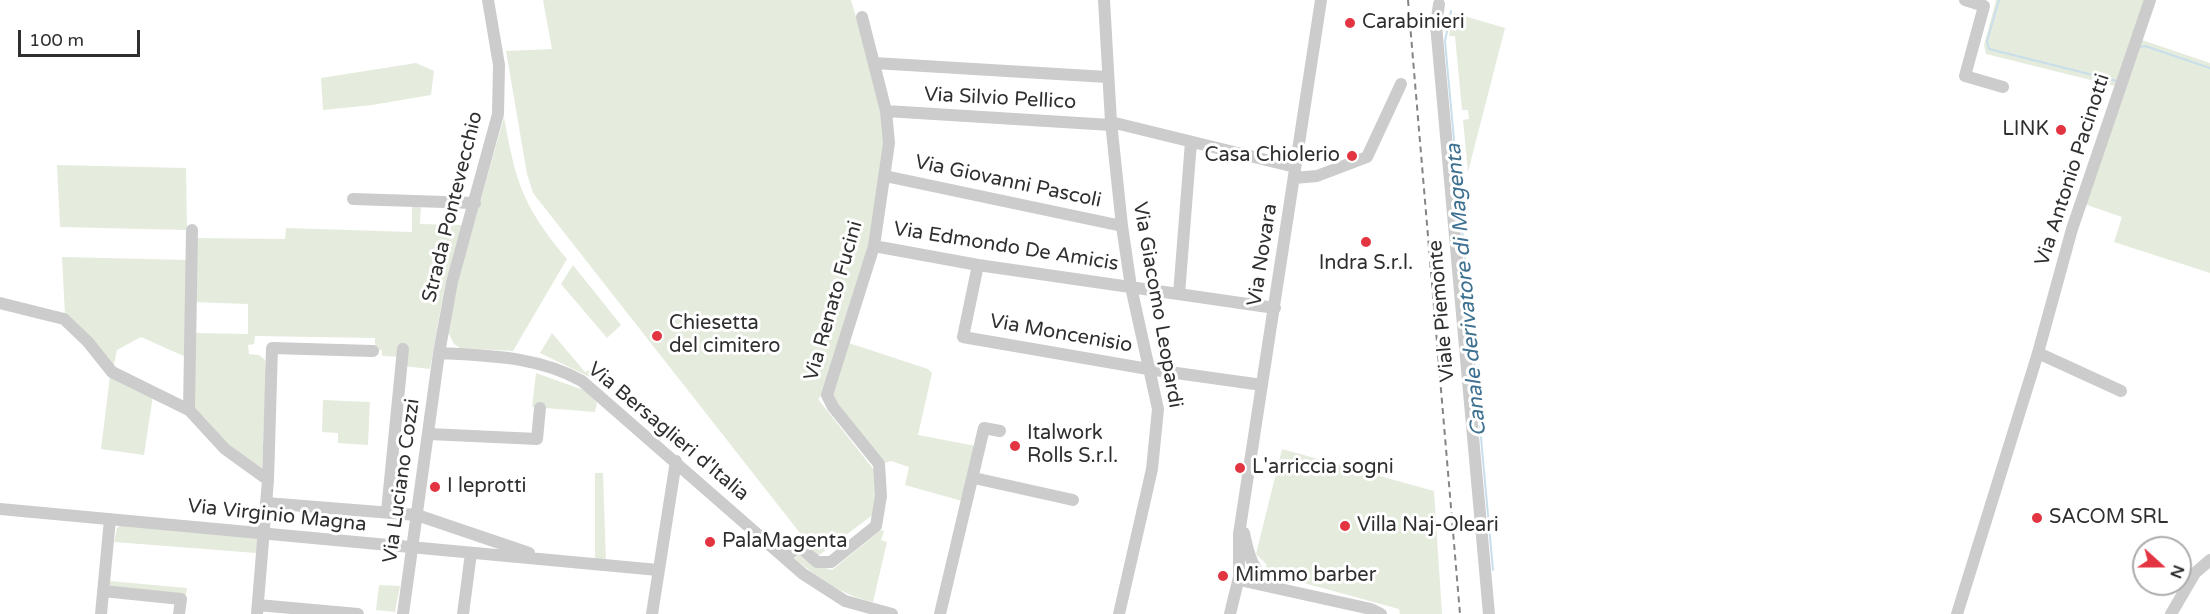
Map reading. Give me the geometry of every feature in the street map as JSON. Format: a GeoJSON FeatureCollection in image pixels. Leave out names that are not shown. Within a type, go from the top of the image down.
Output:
{"type":"FeatureCollection","features":[{"type":"Feature","properties":{"kind":"street","name":"Strada Pontevecchio"},"geometry":{"type":"LineString","coordinates":[[439,353],[452,282],[494,132],[500,95],[499,65],[488,0]]}},
{"type":"Feature","properties":{"kind":"street","name":"Via Giacomo Leopardi"},"geometry":{"type":"LineString","coordinates":[[1104,0],[1107,77],[1122,226],[1131,287],[1158,409],[1152,469],[1119,614]]}},
{"type":"Feature","properties":{"kind":"street","name":"Via Novara"},"geometry":{"type":"LineString","coordinates":[[1245,576],[1247,549],[1242,516],[1321,0]]}},
{"type":"Feature","properties":{"kind":"street"},"geometry":{"type":"LineString","coordinates":[[1965,0],[1984,6],[1965,76],[2003,87]]}},
{"type":"Feature","properties":{"kind":"street","name":"Via Antonio Pacinotti"},"geometry":{"type":"LineString","coordinates":[[1958,614],[2038,353],[2072,230],[2150,0]]}},
{"type":"Feature","properties":{"kind":"street","name":"Viale Piemonte"},"geometry":{"type":"LineString","coordinates":[[1439,1],[1436,25],[1489,614]]}},
{"type":"Feature","properties":{"kind":"street","name":"Via Renato Fucini"},"geometry":{"type":"LineString","coordinates":[[785,558],[799,546],[817,562],[829,563],[873,528],[877,521],[881,496],[879,464],[832,406],[827,395],[874,246],[889,143],[886,111],[862,17]]}},
{"type":"Feature","properties":{"kind":"street"},"geometry":{"type":"LineString","coordinates":[[874,63],[1107,77]]}},
{"type":"Feature","properties":{"kind":"street"},"geometry":{"type":"LineString","coordinates":[[1295,172],[1317,176],[1367,157],[1401,84]]}},
{"type":"Feature","properties":{"kind":"street","name":"Via Silvio Pellico"},"geometry":{"type":"LineString","coordinates":[[886,111],[1111,124],[1191,142],[1295,172]]}},
{"type":"Feature","properties":{"kind":"street"},"geometry":{"type":"LineString","coordinates":[[1179,294],[1191,142]]}},
{"type":"Feature","properties":{"kind":"street","name":"Via Giovanni Pascoli"},"geometry":{"type":"LineString","coordinates":[[885,176],[1122,226]]}},
{"type":"Feature","properties":{"kind":"street"},"geometry":{"type":"LineString","coordinates":[[353,199],[475,203]]}},
{"type":"Feature","properties":{"kind":"street"},"geometry":{"type":"LineString","coordinates":[[189,410],[192,230]]}},
{"type":"Feature","properties":{"kind":"street","name":"Via Edmondo De Amicis"},"geometry":{"type":"LineString","coordinates":[[874,246],[978,265],[1275,308]]}},
{"type":"Feature","properties":{"kind":"street","name":"Via Moncenisio"},"geometry":{"type":"LineString","coordinates":[[978,265],[963,337],[1148,369],[1262,385]]}},
{"type":"Feature","properties":{"kind":"street"},"geometry":{"type":"LineString","coordinates":[[0,303],[64,319],[88,342],[112,372],[189,410],[225,449],[268,480]]}},
{"type":"Feature","properties":{"kind":"street"},"geometry":{"type":"LineString","coordinates":[[358,614],[257,610],[268,480],[273,348],[373,351]]}},
{"type":"Feature","properties":{"kind":"street"},"geometry":{"type":"LineString","coordinates":[[387,511],[403,349]]}},
{"type":"Feature","properties":{"kind":"street","name":"Via Luciano Cozzi"},"geometry":{"type":"LineString","coordinates":[[403,614],[439,353]]}},
{"type":"Feature","properties":{"kind":"street","name":"Via Bersaglieri d'Italia"},"geometry":{"type":"LineString","coordinates":[[439,353],[523,359],[571,375],[597,392],[803,574],[845,601],[892,614]]}},
{"type":"Feature","properties":{"kind":"street"},"geometry":{"type":"LineString","coordinates":[[2038,353],[2121,391]]}},
{"type":"Feature","properties":{"kind":"street"},"geometry":{"type":"LineString","coordinates":[[429,434],[537,440],[540,408]]}},
{"type":"Feature","properties":{"kind":"street"},"geometry":{"type":"LineString","coordinates":[[940,614],[984,428],[1000,431]]}},
{"type":"Feature","properties":{"kind":"street"},"geometry":{"type":"LineString","coordinates":[[652,614],[676,461]]}},
{"type":"Feature","properties":{"kind":"street"},"geometry":{"type":"LineString","coordinates":[[974,478],[1073,500]]}},
{"type":"Feature","properties":{"kind":"street"},"geometry":{"type":"LineString","coordinates":[[266,503],[417,515],[547,559]]}},
{"type":"Feature","properties":{"kind":"street","name":"Via Virginio Magna"},"geometry":{"type":"LineString","coordinates":[[0,508],[412,549],[658,570]]}},
{"type":"Feature","properties":{"kind":"street"},"geometry":{"type":"LineString","coordinates":[[101,614],[110,519]]}},
{"type":"Feature","properties":{"kind":"street"},"geometry":{"type":"LineString","coordinates":[[463,614],[471,554]]}},
{"type":"Feature","properties":{"kind":"street"},"geometry":{"type":"LineString","coordinates":[[2171,614],[2195,573],[2210,560]]}},
{"type":"Feature","properties":{"kind":"street"},"geometry":{"type":"LineString","coordinates":[[1230,614],[1245,576],[1278,588],[1356,605],[1381,614]]}},
{"type":"Feature","properties":{"kind":"street"},"geometry":{"type":"LineString","coordinates":[[103,591],[181,599],[179,614]]}},
{"type":"Feature","properties":{"kind":"green space"},"geometry":{"type":"Polygon","coordinates":[[[543,0],[851,0],[882,106],[886,148],[872,241],[824,393],[818,399],[878,475],[874,514],[818,556],[533,193],[527,174],[506,51],[552,49],[543,0]]]}},
{"type":"Feature","properties":{"kind":"green space"},"geometry":{"type":"Polygon","coordinates":[[[1996,0],[2147,0],[2119,87],[1986,54],[1984,45],[1996,0]]]}},
{"type":"Feature","properties":{"kind":"green space"},"geometry":{"type":"Polygon","coordinates":[[[1454,13],[1505,28],[1468,172],[1463,120],[1469,119],[1468,110],[1462,110],[1455,36],[1449,36],[1454,13]]]}},
{"type":"Feature","properties":{"kind":"green space"},"geometry":{"type":"Polygon","coordinates":[[[2142,40],[2210,63],[2210,273],[2114,242],[2122,217],[2084,204],[2142,40]]]}},
{"type":"Feature","properties":{"kind":"green space"},"geometry":{"type":"Polygon","coordinates":[[[416,63],[434,71],[431,95],[323,110],[321,78],[416,63]]]}},
{"type":"Feature","properties":{"kind":"green space"},"geometry":{"type":"Polygon","coordinates":[[[504,117],[513,160],[524,193],[540,224],[567,259],[513,351],[460,348],[454,344],[448,332],[458,281],[504,117]]]}},
{"type":"Feature","properties":{"kind":"green space"},"geometry":{"type":"Polygon","coordinates":[[[57,165],[186,168],[187,230],[60,227],[57,165]]]}},
{"type":"Feature","properties":{"kind":"green space"},"geometry":{"type":"Polygon","coordinates":[[[412,205],[421,205],[420,224],[462,225],[445,285],[430,369],[403,366],[403,357],[382,356],[382,350],[375,350],[375,338],[255,336],[254,344],[248,345],[249,354],[259,355],[265,360],[266,371],[262,472],[229,447],[205,418],[190,409],[194,333],[248,334],[248,304],[194,302],[194,238],[285,239],[286,228],[412,232],[412,205]]]}},
{"type":"Feature","properties":{"kind":"green space"},"geometry":{"type":"Polygon","coordinates":[[[62,257],[187,260],[188,358],[141,337],[117,350],[113,369],[65,315],[62,257]]]}},
{"type":"Feature","properties":{"kind":"green space"},"geometry":{"type":"Polygon","coordinates":[[[573,265],[621,325],[607,338],[561,284],[573,265]]]}},
{"type":"Feature","properties":{"kind":"green space"},"geometry":{"type":"Polygon","coordinates":[[[552,333],[585,372],[589,370],[598,381],[540,353],[552,333]]]}},
{"type":"Feature","properties":{"kind":"green space"},"geometry":{"type":"Polygon","coordinates":[[[849,343],[928,369],[932,373],[918,435],[976,446],[962,501],[905,485],[909,467],[891,461],[885,463],[831,397],[849,343]]]}},
{"type":"Feature","properties":{"kind":"green space"},"geometry":{"type":"Polygon","coordinates":[[[536,373],[589,392],[597,403],[595,412],[532,407],[536,373]]]}},
{"type":"Feature","properties":{"kind":"green space"},"geometry":{"type":"Polygon","coordinates":[[[110,376],[153,395],[144,455],[101,449],[110,376]]]}},
{"type":"Feature","properties":{"kind":"green space"},"geometry":{"type":"Polygon","coordinates":[[[323,400],[370,402],[368,445],[338,443],[338,433],[322,432],[323,400]]]}},
{"type":"Feature","properties":{"kind":"green space"},"geometry":{"type":"Polygon","coordinates":[[[1282,449],[1434,491],[1442,614],[1400,614],[1399,609],[1271,574],[1272,571],[1265,567],[1267,565],[1256,554],[1282,449]]]}},
{"type":"Feature","properties":{"kind":"green space"},"geometry":{"type":"Polygon","coordinates":[[[595,473],[603,473],[606,563],[595,561],[595,473]]]}},
{"type":"Feature","properties":{"kind":"green space"},"geometry":{"type":"Polygon","coordinates":[[[121,525],[259,537],[256,553],[114,542],[117,528],[121,525]]]}},
{"type":"Feature","properties":{"kind":"green space"},"geometry":{"type":"Polygon","coordinates":[[[881,530],[884,531],[881,540],[887,542],[873,602],[831,585],[795,559],[799,553],[813,564],[832,570],[881,530]]]}},
{"type":"Feature","properties":{"kind":"green space"},"geometry":{"type":"Polygon","coordinates":[[[109,581],[187,588],[186,595],[110,586],[109,581]]]}},
{"type":"Feature","properties":{"kind":"green space"},"geometry":{"type":"Polygon","coordinates":[[[379,585],[400,586],[395,612],[376,610],[379,585]]]}},
{"type":"Feature","properties":{"kind":"waterway"},"geometry":{"type":"LineString","coordinates":[[1999,0],[1987,41],[1989,49],[2117,81]]}},
{"type":"Feature","properties":{"kind":"waterway","name":"Canale derivatore di Magenta"},"geometry":{"type":"LineString","coordinates":[[1451,11],[1445,41],[1493,570]]}},
{"type":"Feature","properties":{"kind":"waterway"},"geometry":{"type":"LineString","coordinates":[[2139,47],[2145,46],[2210,68]]}},
{"type":"Feature","properties":{"kind":"railway"},"geometry":{"type":"LineString","coordinates":[[1408,0],[1460,614]]}},
{"type":"Feature","properties":{"kind":"place","name":"Carabinieri"},"geometry":{"type":"Point","coordinates":[1350,23]}},
{"type":"Feature","properties":{"kind":"place","name":"LINK"},"geometry":{"type":"Point","coordinates":[2061,130]}},
{"type":"Feature","properties":{"kind":"place","name":"Casa Chiolerio"},"geometry":{"type":"Point","coordinates":[1352,156]}},
{"type":"Feature","properties":{"kind":"place","name":"Indra S.r.l."},"geometry":{"type":"Point","coordinates":[1366,242]}},
{"type":"Feature","properties":{"kind":"place","name":"Chiesetta del cimitero"},"geometry":{"type":"Point","coordinates":[657,336]}},
{"type":"Feature","properties":{"kind":"place","name":"Italwork Rolls S.r.l."},"geometry":{"type":"Point","coordinates":[1015,446]}},
{"type":"Feature","properties":{"kind":"place","name":"L'arriccia sogni"},"geometry":{"type":"Point","coordinates":[1240,468]}},
{"type":"Feature","properties":{"kind":"place","name":"I leprotti"},"geometry":{"type":"Point","coordinates":[435,487]}},
{"type":"Feature","properties":{"kind":"place","name":"SACOM SRL"},"geometry":{"type":"Point","coordinates":[2037,518]}},
{"type":"Feature","properties":{"kind":"place","name":"Villa Naj-Oleari"},"geometry":{"type":"Point","coordinates":[1345,526]}},
{"type":"Feature","properties":{"kind":"place","name":"PalaMagenta"},"geometry":{"type":"Point","coordinates":[710,542]}},
{"type":"Feature","properties":{"kind":"place","name":"Mimmo barber"},"geometry":{"type":"Point","coordinates":[1223,576]}}]}
